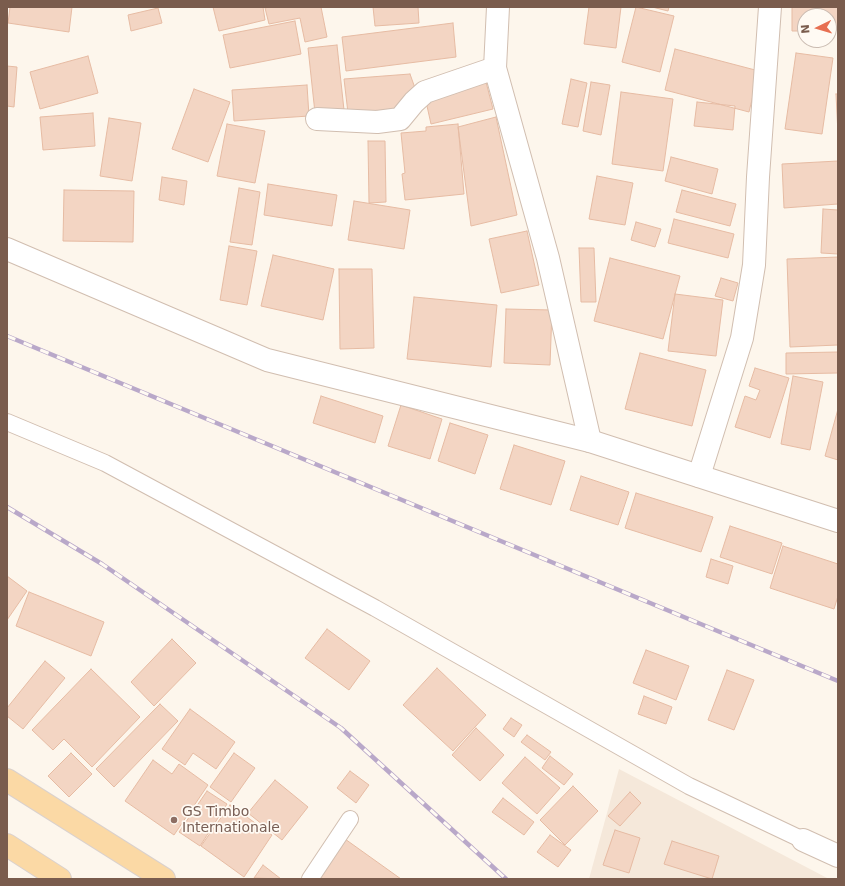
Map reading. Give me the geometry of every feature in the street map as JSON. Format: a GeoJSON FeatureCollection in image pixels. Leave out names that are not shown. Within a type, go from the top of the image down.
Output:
{"type":"FeatureCollection","features":[{"type":"Feature","properties":{"kind":"main road"},"geometry":{"type":"LineString","coordinates":[[7,780],[164,879]]}},
{"type":"Feature","properties":{"kind":"main road"},"geometry":{"type":"LineString","coordinates":[[7,845],[60,879]]}},
{"type":"Feature","properties":{"kind":"street"},"geometry":{"type":"LineString","coordinates":[[498,7],[495,68],[548,258],[590,441]]}},
{"type":"Feature","properties":{"kind":"street"},"geometry":{"type":"LineString","coordinates":[[699,476],[742,338],[754,265],[758,177],[770,7]]}},
{"type":"Feature","properties":{"kind":"street"},"geometry":{"type":"LineString","coordinates":[[317,119],[377,122],[400,119],[414,102],[425,92],[495,68]]}},
{"type":"Feature","properties":{"kind":"street"},"geometry":{"type":"LineString","coordinates":[[7,249],[267,360],[590,441],[838,521]]}},
{"type":"Feature","properties":{"kind":"street"},"geometry":{"type":"LineString","coordinates":[[803,840],[838,856]]}},
{"type":"Feature","properties":{"kind":"lane"},"geometry":{"type":"LineString","coordinates":[[7,422],[105,462],[375,608],[689,786],[803,840]]}},
{"type":"Feature","properties":{"kind":"lane"},"geometry":{"type":"LineString","coordinates":[[310,879],[350,819]]}},
{"type":"Feature","properties":{"kind":"shaded area"},"geometry":{"type":"Polygon","coordinates":[[[619,769],[829,879],[589,879],[619,769]]]}},
{"type":"Feature","properties":{"kind":"building"},"geometry":{"type":"Polygon","coordinates":[[[10,7],[72,7],[69,32],[8,23],[10,7]]]}},
{"type":"Feature","properties":{"kind":"building"},"geometry":{"type":"Polygon","coordinates":[[[213,7],[263,7],[265,20],[219,31],[213,7]]]}},
{"type":"Feature","properties":{"kind":"building"},"geometry":{"type":"Polygon","coordinates":[[[321,7],[327,37],[305,42],[300,18],[269,24],[265,8],[321,7]]]}},
{"type":"Feature","properties":{"kind":"building"},"geometry":{"type":"Polygon","coordinates":[[[373,7],[418,7],[419,23],[375,26],[373,7]]]}},
{"type":"Feature","properties":{"kind":"building"},"geometry":{"type":"Polygon","coordinates":[[[589,7],[621,7],[616,48],[584,44],[589,7]]]}},
{"type":"Feature","properties":{"kind":"building"},"geometry":{"type":"Polygon","coordinates":[[[636,7],[674,16],[660,72],[622,62],[636,7]]]}},
{"type":"Feature","properties":{"kind":"building"},"geometry":{"type":"Polygon","coordinates":[[[652,7],[669,7],[668,11],[652,7]]]}},
{"type":"Feature","properties":{"kind":"building"},"geometry":{"type":"Polygon","coordinates":[[[792,7],[838,7],[838,30],[837,8],[797,8],[797,31],[792,31],[792,7]]]}},
{"type":"Feature","properties":{"kind":"building"},"geometry":{"type":"Polygon","coordinates":[[[158,8],[162,23],[131,31],[128,15],[158,8]]]}},
{"type":"Feature","properties":{"kind":"building"},"geometry":{"type":"Polygon","coordinates":[[[295,21],[301,54],[230,68],[223,35],[295,21]]]}},
{"type":"Feature","properties":{"kind":"building"},"geometry":{"type":"Polygon","coordinates":[[[453,23],[456,57],[346,71],[342,37],[453,23]]]}},
{"type":"Feature","properties":{"kind":"building"},"geometry":{"type":"Polygon","coordinates":[[[337,45],[344,110],[315,113],[308,48],[337,45]]]}},
{"type":"Feature","properties":{"kind":"building"},"geometry":{"type":"Polygon","coordinates":[[[675,49],[759,71],[749,112],[665,90],[675,49]]]}},
{"type":"Feature","properties":{"kind":"building"},"geometry":{"type":"Polygon","coordinates":[[[796,53],[833,58],[822,134],[785,129],[796,53]]]}},
{"type":"Feature","properties":{"kind":"building"},"geometry":{"type":"Polygon","coordinates":[[[88,56],[98,93],[40,109],[30,72],[88,56]]]}},
{"type":"Feature","properties":{"kind":"building"},"geometry":{"type":"Polygon","coordinates":[[[7,66],[17,67],[14,107],[7,106],[7,66]]]}},
{"type":"Feature","properties":{"kind":"building"},"geometry":{"type":"Polygon","coordinates":[[[410,74],[415,88],[399,111],[348,113],[344,79],[410,74]]]}},
{"type":"Feature","properties":{"kind":"building"},"geometry":{"type":"Polygon","coordinates":[[[571,79],[587,83],[578,127],[562,124],[571,79]]]}},
{"type":"Feature","properties":{"kind":"building"},"geometry":{"type":"Polygon","coordinates":[[[486,82],[493,109],[431,124],[425,97],[486,82]]]}},
{"type":"Feature","properties":{"kind":"building"},"geometry":{"type":"Polygon","coordinates":[[[591,82],[610,85],[601,135],[583,131],[591,82]]]}},
{"type":"Feature","properties":{"kind":"building"},"geometry":{"type":"Polygon","coordinates":[[[307,85],[309,116],[234,121],[232,90],[307,85]]]}},
{"type":"Feature","properties":{"kind":"building"},"geometry":{"type":"Polygon","coordinates":[[[194,89],[230,102],[208,162],[172,149],[194,89]]]}},
{"type":"Feature","properties":{"kind":"building"},"geometry":{"type":"Polygon","coordinates":[[[621,92],[673,99],[663,171],[612,164],[621,92]]]}},
{"type":"Feature","properties":{"kind":"building"},"geometry":{"type":"Polygon","coordinates":[[[836,94],[838,94],[838,134],[836,94]]]}},
{"type":"Feature","properties":{"kind":"building"},"geometry":{"type":"Polygon","coordinates":[[[697,102],[735,106],[733,130],[694,126],[697,102]]]}},
{"type":"Feature","properties":{"kind":"building"},"geometry":{"type":"Polygon","coordinates":[[[93,113],[95,146],[43,150],[40,117],[93,113]]]}},
{"type":"Feature","properties":{"kind":"building"},"geometry":{"type":"Polygon","coordinates":[[[496,117],[517,215],[471,226],[458,127],[496,117]]]}},
{"type":"Feature","properties":{"kind":"building"},"geometry":{"type":"Polygon","coordinates":[[[109,118],[141,123],[132,181],[100,176],[109,118]]]}},
{"type":"Feature","properties":{"kind":"building"},"geometry":{"type":"Polygon","coordinates":[[[227,124],[265,131],[255,183],[217,176],[227,124]]]}},
{"type":"Feature","properties":{"kind":"building"},"geometry":{"type":"Polygon","coordinates":[[[458,124],[464,194],[405,200],[402,174],[405,173],[401,133],[426,131],[426,127],[458,124]]]}},
{"type":"Feature","properties":{"kind":"building"},"geometry":{"type":"Polygon","coordinates":[[[368,141],[385,141],[386,202],[369,203],[368,141]]]}},
{"type":"Feature","properties":{"kind":"building"},"geometry":{"type":"Polygon","coordinates":[[[671,157],[718,169],[712,194],[665,181],[671,157]]]}},
{"type":"Feature","properties":{"kind":"building"},"geometry":{"type":"Polygon","coordinates":[[[838,161],[838,204],[784,208],[782,164],[838,161]]]}},
{"type":"Feature","properties":{"kind":"building"},"geometry":{"type":"Polygon","coordinates":[[[597,176],[633,183],[625,225],[589,219],[597,176]]]}},
{"type":"Feature","properties":{"kind":"building"},"geometry":{"type":"Polygon","coordinates":[[[162,177],[187,181],[184,205],[159,200],[162,177]]]}},
{"type":"Feature","properties":{"kind":"building"},"geometry":{"type":"Polygon","coordinates":[[[268,184],[337,195],[332,226],[264,215],[268,184]]]}},
{"type":"Feature","properties":{"kind":"building"},"geometry":{"type":"Polygon","coordinates":[[[239,188],[260,192],[252,245],[230,242],[239,188]]]}},
{"type":"Feature","properties":{"kind":"building"},"geometry":{"type":"Polygon","coordinates":[[[64,190],[134,191],[133,242],[63,241],[64,190]]]}},
{"type":"Feature","properties":{"kind":"building"},"geometry":{"type":"Polygon","coordinates":[[[682,190],[736,204],[730,226],[676,212],[682,190]]]}},
{"type":"Feature","properties":{"kind":"building"},"geometry":{"type":"Polygon","coordinates":[[[354,201],[410,210],[404,249],[348,240],[354,201]]]}},
{"type":"Feature","properties":{"kind":"building"},"geometry":{"type":"Polygon","coordinates":[[[823,209],[838,210],[838,254],[821,253],[823,209]]]}},
{"type":"Feature","properties":{"kind":"building"},"geometry":{"type":"Polygon","coordinates":[[[674,219],[734,234],[728,258],[668,243],[674,219]]]}},
{"type":"Feature","properties":{"kind":"building"},"geometry":{"type":"Polygon","coordinates":[[[636,222],[661,229],[655,247],[631,240],[636,222]]]}},
{"type":"Feature","properties":{"kind":"building"},"geometry":{"type":"Polygon","coordinates":[[[527,231],[539,285],[501,293],[489,239],[527,231]]]}},
{"type":"Feature","properties":{"kind":"building"},"geometry":{"type":"Polygon","coordinates":[[[229,246],[257,251],[247,305],[220,300],[229,246]]]}},
{"type":"Feature","properties":{"kind":"building"},"geometry":{"type":"Polygon","coordinates":[[[579,248],[594,248],[596,302],[581,302],[579,248]]]}},
{"type":"Feature","properties":{"kind":"building"},"geometry":{"type":"Polygon","coordinates":[[[273,255],[334,269],[323,320],[261,306],[273,255]]]}},
{"type":"Feature","properties":{"kind":"building"},"geometry":{"type":"Polygon","coordinates":[[[838,257],[838,345],[790,347],[787,259],[838,257]]]}},
{"type":"Feature","properties":{"kind":"building"},"geometry":{"type":"Polygon","coordinates":[[[610,258],[680,276],[663,339],[594,321],[610,258]]]}},
{"type":"Feature","properties":{"kind":"building"},"geometry":{"type":"Polygon","coordinates":[[[339,269],[372,269],[374,348],[340,349],[339,269]]]}},
{"type":"Feature","properties":{"kind":"building"},"geometry":{"type":"Polygon","coordinates":[[[721,278],[738,283],[733,301],[715,296],[721,278]]]}},
{"type":"Feature","properties":{"kind":"building"},"geometry":{"type":"Polygon","coordinates":[[[675,294],[723,300],[716,356],[668,351],[675,294]]]}},
{"type":"Feature","properties":{"kind":"building"},"geometry":{"type":"Polygon","coordinates":[[[414,297],[497,305],[491,367],[407,359],[414,297]]]}},
{"type":"Feature","properties":{"kind":"building"},"geometry":{"type":"Polygon","coordinates":[[[506,309],[552,310],[550,365],[504,363],[506,309]]]}},
{"type":"Feature","properties":{"kind":"building"},"geometry":{"type":"Polygon","coordinates":[[[838,352],[838,373],[786,374],[786,353],[838,352]]]}},
{"type":"Feature","properties":{"kind":"building"},"geometry":{"type":"Polygon","coordinates":[[[640,353],[706,370],[692,426],[625,409],[640,353]]]}},
{"type":"Feature","properties":{"kind":"building"},"geometry":{"type":"Polygon","coordinates":[[[755,368],[789,378],[770,438],[735,427],[745,396],[756,400],[760,390],[749,386],[755,368]]]}},
{"type":"Feature","properties":{"kind":"building"},"geometry":{"type":"Polygon","coordinates":[[[793,376],[823,382],[810,450],[781,444],[793,376]]]}},
{"type":"Feature","properties":{"kind":"building"},"geometry":{"type":"Polygon","coordinates":[[[321,396],[383,416],[375,443],[313,423],[321,396]]]}},
{"type":"Feature","properties":{"kind":"building"},"geometry":{"type":"Polygon","coordinates":[[[401,405],[442,419],[430,459],[388,446],[401,405]]]}},
{"type":"Feature","properties":{"kind":"building"},"geometry":{"type":"Polygon","coordinates":[[[838,409],[838,460],[825,456],[838,409]]]}},
{"type":"Feature","properties":{"kind":"building"},"geometry":{"type":"Polygon","coordinates":[[[450,423],[488,435],[475,474],[438,461],[450,423]]]}},
{"type":"Feature","properties":{"kind":"building"},"geometry":{"type":"Polygon","coordinates":[[[514,445],[565,461],[551,505],[500,489],[514,445]]]}},
{"type":"Feature","properties":{"kind":"building"},"geometry":{"type":"Polygon","coordinates":[[[581,476],[629,492],[618,525],[570,510],[581,476]]]}},
{"type":"Feature","properties":{"kind":"building"},"geometry":{"type":"Polygon","coordinates":[[[636,493],[713,517],[701,552],[625,528],[636,493]]]}},
{"type":"Feature","properties":{"kind":"building"},"geometry":{"type":"Polygon","coordinates":[[[730,526],[782,543],[772,574],[720,557],[730,526]]]}},
{"type":"Feature","properties":{"kind":"building"},"geometry":{"type":"Polygon","coordinates":[[[783,546],[838,564],[838,596],[834,609],[770,588],[783,546]]]}},
{"type":"Feature","properties":{"kind":"building"},"geometry":{"type":"Polygon","coordinates":[[[711,559],[733,566],[728,584],[706,577],[711,559]]]}},
{"type":"Feature","properties":{"kind":"building"},"geometry":{"type":"Polygon","coordinates":[[[7,576],[27,591],[7,620],[7,576]]]}},
{"type":"Feature","properties":{"kind":"building"},"geometry":{"type":"Polygon","coordinates":[[[29,592],[104,622],[91,656],[16,626],[29,592]]]}},
{"type":"Feature","properties":{"kind":"building"},"geometry":{"type":"Polygon","coordinates":[[[327,629],[370,661],[349,690],[305,658],[327,629]]]}},
{"type":"Feature","properties":{"kind":"building"},"geometry":{"type":"Polygon","coordinates":[[[172,639],[196,663],[154,706],[131,682],[172,639]]]}},
{"type":"Feature","properties":{"kind":"building"},"geometry":{"type":"Polygon","coordinates":[[[646,650],[689,666],[676,700],[633,683],[646,650]]]}},
{"type":"Feature","properties":{"kind":"building"},"geometry":{"type":"Polygon","coordinates":[[[45,661],[65,678],[23,729],[7,716],[7,708],[45,661]]]}},
{"type":"Feature","properties":{"kind":"building"},"geometry":{"type":"Polygon","coordinates":[[[437,668],[486,715],[453,751],[403,705],[437,668]]]}},
{"type":"Feature","properties":{"kind":"building"},"geometry":{"type":"Polygon","coordinates":[[[91,669],[140,717],[92,767],[64,739],[53,750],[32,730],[91,669]]]}},
{"type":"Feature","properties":{"kind":"building"},"geometry":{"type":"Polygon","coordinates":[[[727,670],[754,680],[734,730],[708,720],[727,670]]]}},
{"type":"Feature","properties":{"kind":"building"},"geometry":{"type":"Polygon","coordinates":[[[644,696],[672,707],[666,724],[638,714],[644,696]]]}},
{"type":"Feature","properties":{"kind":"building"},"geometry":{"type":"Polygon","coordinates":[[[160,704],[178,721],[114,787],[96,769],[160,704]]]}},
{"type":"Feature","properties":{"kind":"building"},"geometry":{"type":"Polygon","coordinates":[[[190,709],[235,742],[216,769],[193,753],[185,765],[162,749],[190,709]]]}},
{"type":"Feature","properties":{"kind":"building"},"geometry":{"type":"Polygon","coordinates":[[[511,718],[522,725],[514,737],[503,729],[511,718]]]}},
{"type":"Feature","properties":{"kind":"building"},"geometry":{"type":"Polygon","coordinates":[[[476,728],[504,755],[480,781],[452,755],[476,728]]]}},
{"type":"Feature","properties":{"kind":"building"},"geometry":{"type":"Polygon","coordinates":[[[527,735],[551,752],[545,760],[521,742],[527,735]]]}},
{"type":"Feature","properties":{"kind":"building"},"geometry":{"type":"Polygon","coordinates":[[[71,753],[92,774],[69,797],[48,776],[71,753]]]}},
{"type":"Feature","properties":{"kind":"building"},"geometry":{"type":"Polygon","coordinates":[[[234,753],[255,768],[231,802],[210,787],[234,753]]]}},
{"type":"Feature","properties":{"kind":"building"},"geometry":{"type":"Polygon","coordinates":[[[550,756],[573,774],[564,785],[542,768],[550,756]]]}},
{"type":"Feature","properties":{"kind":"building"},"geometry":{"type":"Polygon","coordinates":[[[525,757],[560,788],[537,814],[502,783],[525,757]]]}},
{"type":"Feature","properties":{"kind":"building"},"geometry":{"type":"Polygon","coordinates":[[[153,760],[172,774],[179,764],[208,785],[174,835],[125,801],[153,760]]]}},
{"type":"Feature","properties":{"kind":"building"},"geometry":{"type":"Polygon","coordinates":[[[350,771],[369,785],[356,803],[337,788],[350,771]]]}},
{"type":"Feature","properties":{"kind":"building"},"geometry":{"type":"Polygon","coordinates":[[[275,780],[308,807],[282,840],[248,813],[275,780]]]}},
{"type":"Feature","properties":{"kind":"building"},"geometry":{"type":"Polygon","coordinates":[[[573,786],[598,811],[565,845],[540,820],[573,786]]]}},
{"type":"Feature","properties":{"kind":"building"},"geometry":{"type":"Polygon","coordinates":[[[207,791],[227,804],[200,846],[179,832],[207,791]]]}},
{"type":"Feature","properties":{"kind":"building"},"geometry":{"type":"Polygon","coordinates":[[[630,792],[641,803],[620,826],[608,816],[630,792]]]}},
{"type":"Feature","properties":{"kind":"building"},"geometry":{"type":"Polygon","coordinates":[[[503,798],[534,822],[524,835],[492,812],[503,798]]]}},
{"type":"Feature","properties":{"kind":"building"},"geometry":{"type":"Polygon","coordinates":[[[230,805],[272,835],[244,877],[201,846],[230,805]]]}},
{"type":"Feature","properties":{"kind":"building"},"geometry":{"type":"Polygon","coordinates":[[[615,830],[640,838],[629,873],[603,865],[615,830]]]}},
{"type":"Feature","properties":{"kind":"building"},"geometry":{"type":"Polygon","coordinates":[[[550,835],[571,850],[558,867],[537,852],[550,835]]]}},
{"type":"Feature","properties":{"kind":"building"},"geometry":{"type":"Polygon","coordinates":[[[345,839],[401,879],[317,879],[345,839]]]}},
{"type":"Feature","properties":{"kind":"building"},"geometry":{"type":"Polygon","coordinates":[[[672,841],[719,856],[712,879],[664,864],[672,841]]]}},
{"type":"Feature","properties":{"kind":"building"},"geometry":{"type":"Polygon","coordinates":[[[263,865],[281,879],[254,878],[263,865]]]}},
{"type":"Feature","properties":{"kind":"railway"},"geometry":{"type":"LineString","coordinates":[[7,336],[838,681]]}},
{"type":"Feature","properties":{"kind":"railway"},"geometry":{"type":"LineString","coordinates":[[7,507],[102,564],[341,728],[506,879]]}},
{"type":"Feature","properties":{"kind":"place","name":"GS Timbo Internationale"},"geometry":{"type":"Point","coordinates":[174,820]}}]}
